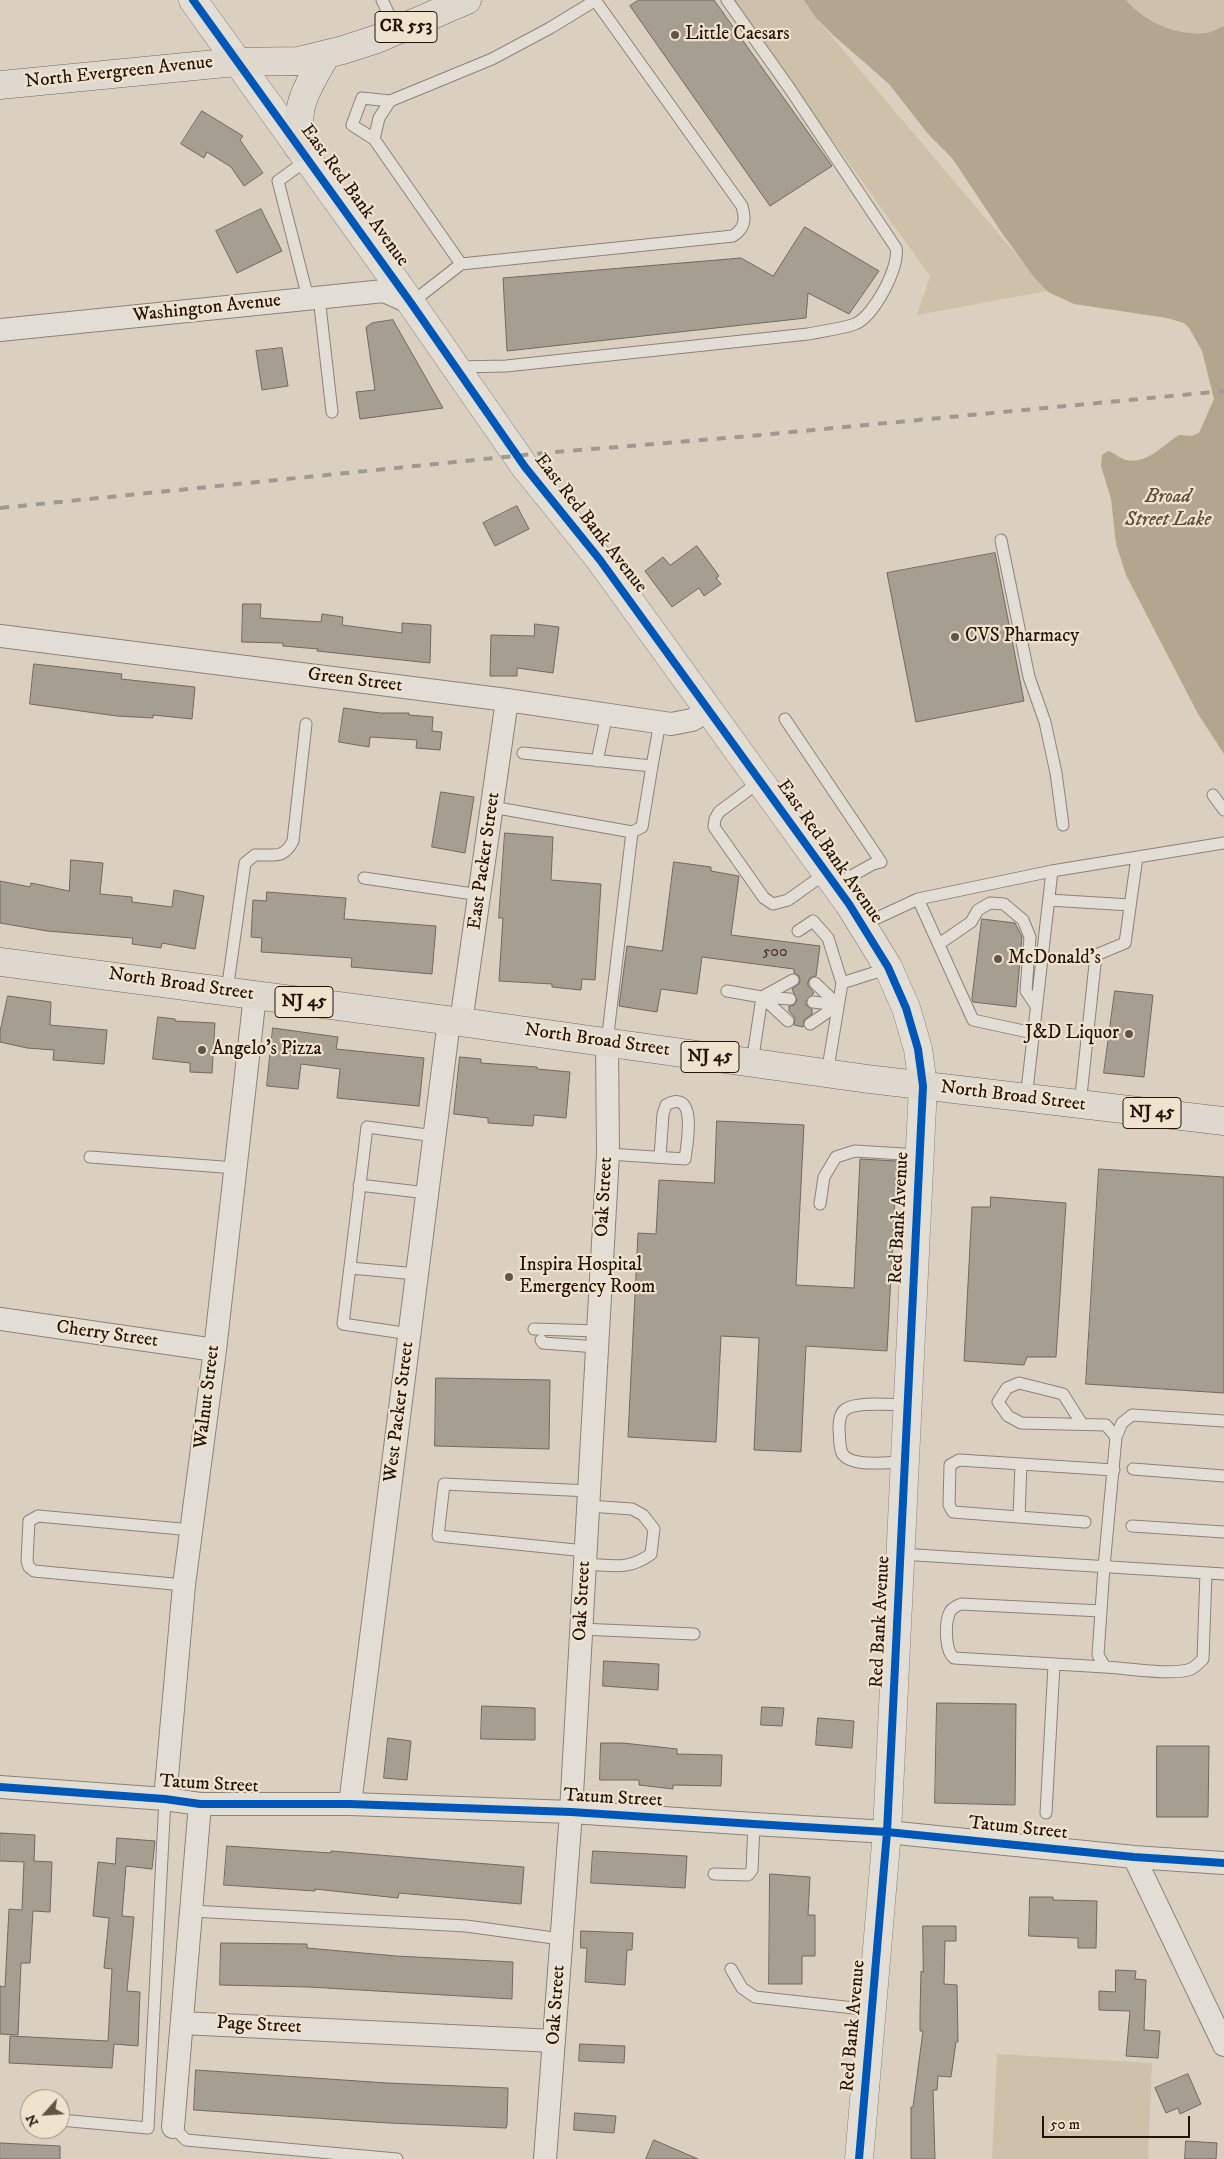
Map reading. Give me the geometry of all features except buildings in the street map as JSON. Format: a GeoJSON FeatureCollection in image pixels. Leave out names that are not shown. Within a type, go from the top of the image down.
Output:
{"type":"FeatureCollection","features":[{"type":"Feature","properties":{"kind":"main road","name":"North Evergreen Avenue"},"geometry":{"type":"LineString","coordinates":[[0,85],[236,62],[298,61],[326,55],[397,31],[466,0]]}},
{"type":"Feature","properties":{"kind":"main road"},"geometry":{"type":"LineString","coordinates":[[303,154],[298,118],[303,94],[326,55]]}},
{"type":"Feature","properties":{"kind":"main road","name":"North Broad Street"},"geometry":{"type":"LineString","coordinates":[[0,962],[607,1042],[827,1074],[1026,1099],[1224,1120]]}},
{"type":"Feature","properties":{"kind":"street","name":"East Red Bank Avenue"},"geometry":{"type":"LineString","coordinates":[[193,0],[411,303],[525,467],[600,560],[862,925],[889,968],[906,1008],[916,1041],[923,1086]]}},
{"type":"Feature","properties":{"kind":"street","name":"Washington Avenue"},"geometry":{"type":"LineString","coordinates":[[0,330],[384,291],[411,303]]}},
{"type":"Feature","properties":{"kind":"street","name":"Green Street"},"geometry":{"type":"LineString","coordinates":[[0,636],[507,700],[672,724],[692,720],[707,711]]}},
{"type":"Feature","properties":{"kind":"street","name":"East Packer Street"},"geometry":{"type":"LineString","coordinates":[[455,1022],[480,895],[507,700]]}},
{"type":"Feature","properties":{"kind":"street","name":"Walnut Street"},"geometry":{"type":"LineString","coordinates":[[166,1800],[184,1585],[256,995]]}},
{"type":"Feature","properties":{"kind":"street","name":"West Packer Street"},"geometry":{"type":"LineString","coordinates":[[350,1804],[434,1136],[455,1022]]}},
{"type":"Feature","properties":{"kind":"street","name":"Oak Street"},"geometry":{"type":"LineString","coordinates":[[545,2159],[571,1812],[598,1339],[608,1154],[607,1042]]}},
{"type":"Feature","properties":{"kind":"street","name":"Red Bank Avenue"},"geometry":{"type":"LineString","coordinates":[[859,2159],[887,1832],[923,1086]]}},
{"type":"Feature","properties":{"kind":"street","name":"Cherry Street"},"geometry":{"type":"LineString","coordinates":[[0,1319],[214,1350]]}},
{"type":"Feature","properties":{"kind":"street","name":"Tatum Street"},"geometry":{"type":"LineString","coordinates":[[0,1787],[200,1804],[350,1804],[571,1812],[887,1832],[1134,1857],[1223,1859]]}},
{"type":"Feature","properties":{"kind":"street"},"geometry":{"type":"LineString","coordinates":[[173,2127],[200,1804]]}},
{"type":"Feature","properties":{"kind":"street"},"geometry":{"type":"LineString","coordinates":[[1134,1857],[1224,2045]]}},
{"type":"Feature","properties":{"kind":"street","name":"Page Street"},"geometry":{"type":"LineString","coordinates":[[182,2022],[554,2041]]}},
{"type":"Feature","properties":{"kind":"lane"},"geometry":{"type":"LineString","coordinates":[[382,0],[397,31]]}},
{"type":"Feature","properties":{"kind":"lane"},"geometry":{"type":"LineString","coordinates":[[411,303],[461,264],[733,236],[740,231],[744,224],[745,216],[742,206],[595,0],[550,28],[492,58],[390,101],[362,98],[352,125],[374,139],[461,264]]}},
{"type":"Feature","properties":{"kind":"lane"},"geometry":{"type":"LineString","coordinates":[[456,368],[506,366],[808,334],[856,324],[873,308],[892,272],[898,255],[896,248],[790,89],[727,0]]}},
{"type":"Feature","properties":{"kind":"lane"},"geometry":{"type":"LineString","coordinates":[[374,139],[379,118],[390,101]]}},
{"type":"Feature","properties":{"kind":"lane"},"geometry":{"type":"LineString","coordinates":[[303,154],[278,181],[314,298],[332,412]]}},
{"type":"Feature","properties":{"kind":"lane"},"geometry":{"type":"LineString","coordinates":[[1001,540],[1029,677],[1044,722],[1056,773],[1064,825]]}},
{"type":"Feature","properties":{"kind":"lane"},"geometry":{"type":"LineString","coordinates":[[597,761],[607,714]]}},
{"type":"Feature","properties":{"kind":"lane"},"geometry":{"type":"LineString","coordinates":[[759,782],[719,812],[715,819],[714,827],[764,898],[774,904],[788,900],[830,879],[881,862],[785,719]]}},
{"type":"Feature","properties":{"kind":"lane"},"geometry":{"type":"LineString","coordinates":[[492,807],[632,832],[642,827],[660,722]]}},
{"type":"Feature","properties":{"kind":"lane"},"geometry":{"type":"LineString","coordinates":[[227,991],[245,863],[256,855],[279,855],[287,851],[293,841],[306,724]]}},
{"type":"Feature","properties":{"kind":"lane"},"geometry":{"type":"LineString","coordinates":[[524,753],[652,766]]}},
{"type":"Feature","properties":{"kind":"lane"},"geometry":{"type":"LineString","coordinates":[[1213,795],[1224,810]]}},
{"type":"Feature","properties":{"kind":"lane"},"geometry":{"type":"LineString","coordinates":[[607,1042],[632,832]]}},
{"type":"Feature","properties":{"kind":"lane"},"geometry":{"type":"LineString","coordinates":[[862,925],[918,899],[1052,871],[1224,843]]}},
{"type":"Feature","properties":{"kind":"lane"},"geometry":{"type":"LineString","coordinates":[[1080,1105],[1096,955],[1125,943],[1137,857]]}},
{"type":"Feature","properties":{"kind":"lane"},"geometry":{"type":"LineString","coordinates":[[1026,1099],[1052,871]]}},
{"type":"Feature","properties":{"kind":"lane"},"geometry":{"type":"LineString","coordinates":[[364,878],[480,895]]}},
{"type":"Feature","properties":{"kind":"lane"},"geometry":{"type":"LineString","coordinates":[[918,899],[973,1020],[1033,1033]]}},
{"type":"Feature","properties":{"kind":"lane"},"geometry":{"type":"LineString","coordinates":[[1048,900],[1130,905]]}},
{"type":"Feature","properties":{"kind":"lane"},"geometry":{"type":"LineString","coordinates":[[938,944],[971,922],[978,910],[990,903],[1004,904],[1023,920],[1030,937],[1026,990],[1036,1006]]}},
{"type":"Feature","properties":{"kind":"lane"},"geometry":{"type":"LineString","coordinates":[[798,931],[814,921],[828,938],[842,983],[827,1074]]}},
{"type":"Feature","properties":{"kind":"lane"},"geometry":{"type":"LineString","coordinates":[[842,983],[889,968]]}},
{"type":"Feature","properties":{"kind":"lane"},"geometry":{"type":"LineString","coordinates":[[762,997],[793,980]]}},
{"type":"Feature","properties":{"kind":"lane"},"geometry":{"type":"LineString","coordinates":[[816,983],[838,1005]]}},
{"type":"Feature","properties":{"kind":"lane"},"geometry":{"type":"LineString","coordinates":[[727,991],[762,997],[790,999]]}},
{"type":"Feature","properties":{"kind":"lane"},"geometry":{"type":"LineString","coordinates":[[762,997],[788,1021]]}},
{"type":"Feature","properties":{"kind":"lane"},"geometry":{"type":"LineString","coordinates":[[752,1063],[762,997]]}},
{"type":"Feature","properties":{"kind":"lane"},"geometry":{"type":"LineString","coordinates":[[813,1002],[838,1005]]}},
{"type":"Feature","properties":{"kind":"lane"},"geometry":{"type":"LineString","coordinates":[[810,1024],[838,1005]]}},
{"type":"Feature","properties":{"kind":"lane"},"geometry":{"type":"LineString","coordinates":[[608,1154],[685,1159],[689,1116],[686,1107],[681,1103],[672,1102],[666,1106],[660,1157]]}},
{"type":"Feature","properties":{"kind":"lane"},"geometry":{"type":"LineString","coordinates":[[410,1334],[343,1324],[367,1128],[434,1136]]}},
{"type":"Feature","properties":{"kind":"lane"},"geometry":{"type":"LineString","coordinates":[[820,1204],[824,1177],[836,1157],[855,1151],[919,1156]]}},
{"type":"Feature","properties":{"kind":"lane"},"geometry":{"type":"LineString","coordinates":[[90,1157],[236,1168]]}},
{"type":"Feature","properties":{"kind":"lane"},"geometry":{"type":"LineString","coordinates":[[360,1185],[427,1193]]}},
{"type":"Feature","properties":{"kind":"lane"},"geometry":{"type":"LineString","coordinates":[[350,1268],[417,1274]]}},
{"type":"Feature","properties":{"kind":"lane"},"geometry":{"type":"LineString","coordinates":[[534,1329],[598,1339]]}},
{"type":"Feature","properties":{"kind":"lane"},"geometry":{"type":"LineString","coordinates":[[541,1340],[543,1343],[598,1339]]}},
{"type":"Feature","properties":{"kind":"lane"},"geometry":{"type":"LineString","coordinates":[[1082,1424],[1063,1394],[1019,1383],[1007,1388],[998,1402],[1008,1416],[1021,1423],[1106,1425],[1116,1437]]}},
{"type":"Feature","properties":{"kind":"lane"},"geometry":{"type":"LineString","coordinates":[[904,1462],[854,1462],[846,1458],[840,1448],[839,1423],[843,1411],[847,1408],[856,1406],[907,1405]]}},
{"type":"Feature","properties":{"kind":"lane"},"geometry":{"type":"LineString","coordinates":[[1105,1666],[1098,1656],[1104,1567],[1116,1437],[1122,1423],[1132,1415],[1224,1421]]}},
{"type":"Feature","properties":{"kind":"lane"},"geometry":{"type":"LineString","coordinates":[[1084,1522],[953,1512],[949,1505],[950,1465],[959,1460],[1114,1470]]}},
{"type":"Feature","properties":{"kind":"lane"},"geometry":{"type":"LineString","coordinates":[[1019,1517],[1021,1464]]}},
{"type":"Feature","properties":{"kind":"lane"},"geometry":{"type":"LineString","coordinates":[[1133,1469],[1224,1476]]}},
{"type":"Feature","properties":{"kind":"lane"},"geometry":{"type":"LineString","coordinates":[[444,1484],[588,1499],[632,1509],[643,1515],[654,1529],[651,1554],[641,1561],[628,1566],[585,1557],[438,1536],[444,1484]]}},
{"type":"Feature","properties":{"kind":"lane"},"geometry":{"type":"LineString","coordinates":[[184,1585],[34,1571],[29,1567],[28,1561],[29,1521],[38,1516],[192,1530]]}},
{"type":"Feature","properties":{"kind":"lane"},"geometry":{"type":"LineString","coordinates":[[1132,1526],[1224,1532]]}},
{"type":"Feature","properties":{"kind":"lane"},"geometry":{"type":"LineString","coordinates":[[900,1554],[1224,1574]]}},
{"type":"Feature","properties":{"kind":"lane"},"geometry":{"type":"LineString","coordinates":[[1101,1611],[961,1604],[955,1606],[949,1613],[947,1644],[949,1654],[954,1658],[1054,1665],[1105,1666],[1167,1671],[1190,1670],[1202,1659],[1206,1573]]}},
{"type":"Feature","properties":{"kind":"lane"},"geometry":{"type":"LineString","coordinates":[[581,1629],[694,1634]]}},
{"type":"Feature","properties":{"kind":"lane"},"geometry":{"type":"LineString","coordinates":[[1046,1813],[1054,1665]]}},
{"type":"Feature","properties":{"kind":"lane"},"geometry":{"type":"LineString","coordinates":[[70,2121],[148,2128],[166,1800]]}},
{"type":"Feature","properties":{"kind":"lane"},"geometry":{"type":"LineString","coordinates":[[714,1874],[748,1875],[752,1870],[754,1824]]}},
{"type":"Feature","properties":{"kind":"lane"},"geometry":{"type":"LineString","coordinates":[[192,1911],[466,1926],[561,1939]]}},
{"type":"Feature","properties":{"kind":"lane"},"geometry":{"type":"LineString","coordinates":[[731,1969],[742,1988],[755,1998],[872,2010]]}},
{"type":"Feature","properties":{"kind":"lane"},"geometry":{"type":"LineString","coordinates":[[173,2127],[186,2140],[397,2159]]}},
{"type":"Feature","properties":{"kind":"shaded area"},"geometry":{"type":"Polygon","coordinates":[[[732,0],[809,0],[816,18],[1047,291],[917,315],[930,276],[732,0]]]}},
{"type":"Feature","properties":{"kind":"shaded area"},"geometry":{"type":"Polygon","coordinates":[[[1126,0],[1224,0],[1224,26],[1206,33],[1173,30],[1142,15],[1126,0]]]}},
{"type":"Feature","properties":{"kind":"shaded area"},"geometry":{"type":"Polygon","coordinates":[[[997,2054],[1152,2063],[1148,2159],[992,2159],[997,2054]]]}},
{"type":"Feature","properties":{"kind":"water","name":"Broad Street Lake"},"geometry":{"type":"Polygon","coordinates":[[[804,0],[1126,0],[1142,15],[1173,30],[1206,33],[1224,26],[1224,754],[1198,714],[1126,575],[1116,544],[1111,499],[1101,466],[1102,455],[1108,451],[1126,460],[1134,461],[1155,453],[1179,435],[1191,436],[1199,433],[1214,399],[1202,351],[1189,328],[1184,323],[1167,318],[1074,304],[1048,292],[1033,276],[1004,236],[952,158],[928,134],[889,84],[833,35],[816,18],[804,0]]]}},
{"type":"Feature","properties":{"kind":"railway"},"geometry":{"type":"LineString","coordinates":[[0,508],[544,453],[750,436],[1224,391]]}},
{"type":"Feature","properties":{"kind":"cycle path"},"geometry":{"type":"LineString","coordinates":[[193,0],[411,303],[525,467],[600,560],[849,904],[888,967],[906,1008],[918,1049],[923,1086],[887,1832],[859,2159]]}},
{"type":"Feature","properties":{"kind":"cycle path"},"geometry":{"type":"LineString","coordinates":[[0,1787],[165,1799],[200,1804],[350,1804],[571,1812],[887,1832],[1134,1857],[1224,1863]]}},
{"type":"Feature","properties":{"kind":"place","name":"Little Caesars"},"geometry":{"type":"Point","coordinates":[675,35]}},
{"type":"Feature","properties":{"kind":"place","name":"CVS Pharmacy"},"geometry":{"type":"Point","coordinates":[955,637]}},
{"type":"Feature","properties":{"kind":"place","name":"McDonald's"},"geometry":{"type":"Point","coordinates":[998,959]}},
{"type":"Feature","properties":{"kind":"place","name":"J&D Liquor"},"geometry":{"type":"Point","coordinates":[1129,1034]}},
{"type":"Feature","properties":{"kind":"place","name":"Angelo's Pizza"},"geometry":{"type":"Point","coordinates":[202,1050]}},
{"type":"Feature","properties":{"kind":"place","name":"Inspira Hospital Emergency Room"},"geometry":{"type":"Point","coordinates":[509,1277]}}]}
